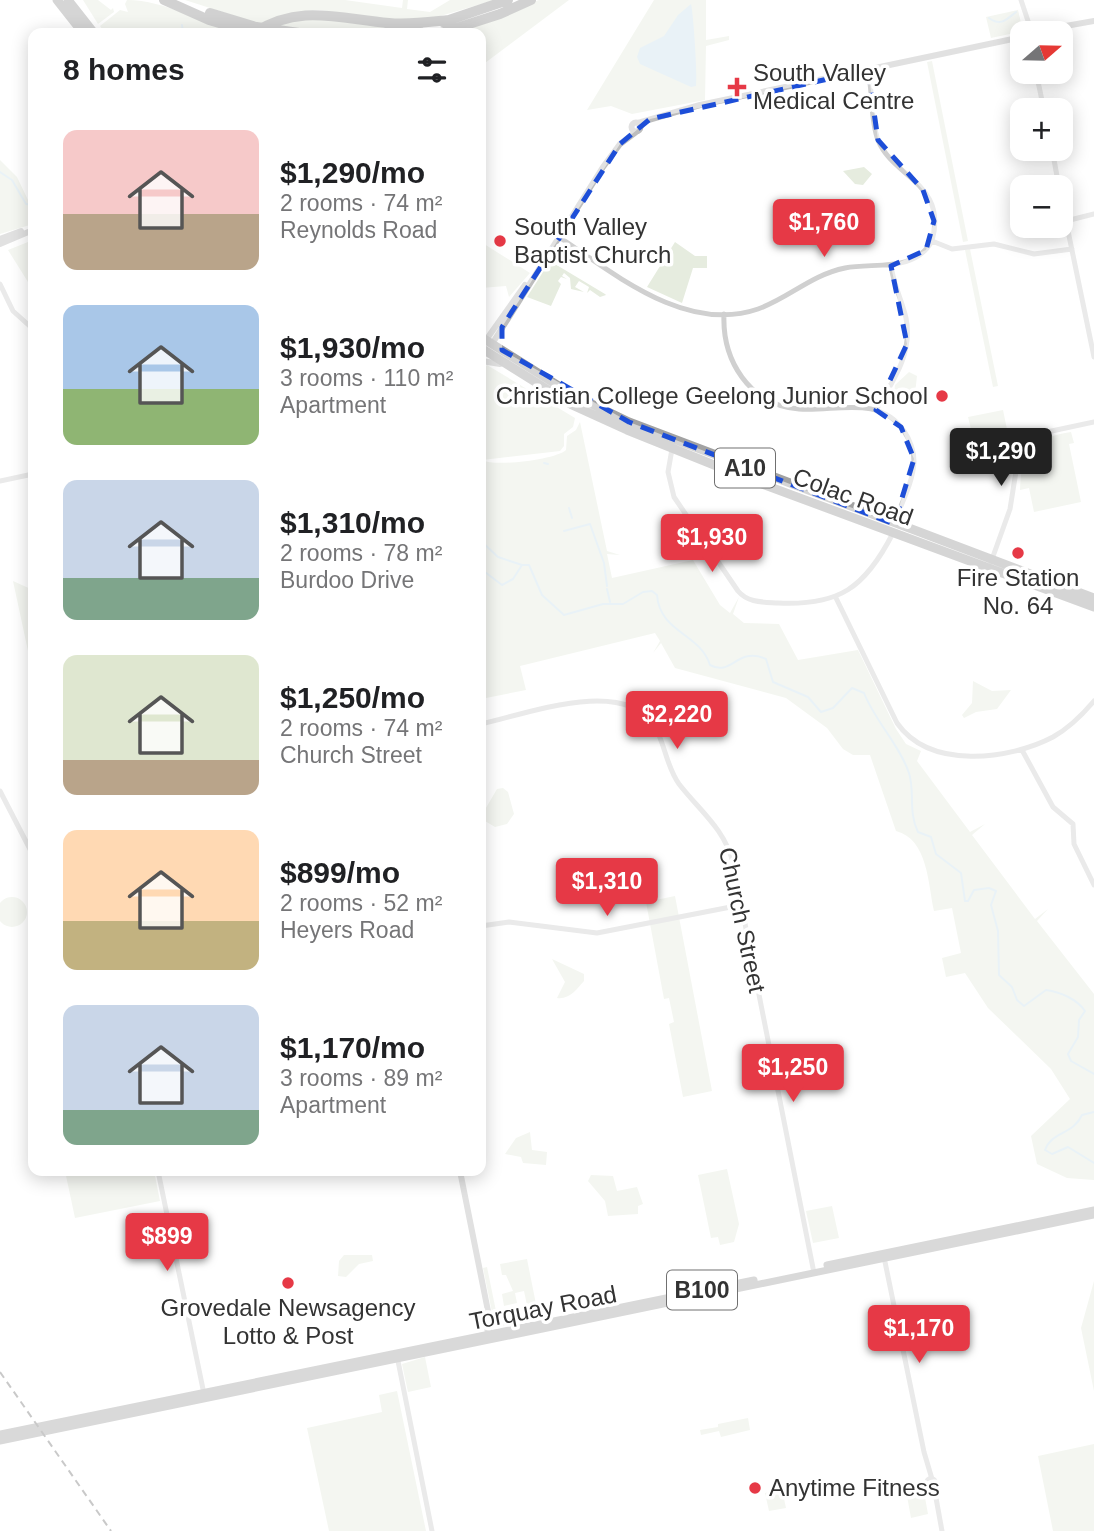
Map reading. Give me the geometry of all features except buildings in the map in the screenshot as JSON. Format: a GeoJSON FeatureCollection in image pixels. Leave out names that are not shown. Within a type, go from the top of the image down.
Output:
{"type":"FeatureCollection","features":[{"type":"Feature","properties":{"kind":"highway"},"geometry":{"type":"LineString","coordinates":[[57,0],[79,28]]}},
{"type":"Feature","properties":{"kind":"highway"},"geometry":{"type":"LineString","coordinates":[[68,0],[90,28]]}},
{"type":"Feature","properties":{"kind":"highway"},"geometry":{"type":"LineString","coordinates":[[164,0],[209,20],[241,28]]}},
{"type":"Feature","properties":{"kind":"highway"},"geometry":{"type":"LineString","coordinates":[[177,0],[246,28]]}},
{"type":"Feature","properties":{"kind":"highway"},"geometry":{"type":"LineString","coordinates":[[409,28],[449,20],[508,0]]}},
{"type":"Feature","properties":{"kind":"highway"},"geometry":{"type":"LineString","coordinates":[[457,28],[500,14],[531,0]]}},
{"type":"Feature","properties":{"kind":"highway"},"geometry":{"type":"LineString","coordinates":[[260,28],[306,13],[400,24],[449,20]]}},
{"type":"Feature","properties":{"kind":"highway","name":"Colac Road"},"geometry":{"type":"LineString","coordinates":[[486,344],[502,350],[572,395],[617,416],[893,529]]}},
{"type":"Feature","properties":{"kind":"highway","name":"Colac Road"},"geometry":{"type":"LineString","coordinates":[[486,345],[513,368],[588,413],[672,449],[990,564]]}},
{"type":"Feature","properties":{"kind":"highway","name":"A10"},"geometry":{"type":"LineString","coordinates":[[990,564],[1094,598]]}},
{"type":"Feature","properties":{"kind":"highway","name":"A10"},"geometry":{"type":"LineString","coordinates":[[990,564],[1094,607]]}},
{"type":"Feature","properties":{"kind":"main road"},"geometry":{"type":"LineString","coordinates":[[1073,25],[1094,21]]}},
{"type":"Feature","properties":{"kind":"main road"},"geometry":{"type":"LineString","coordinates":[[486,342],[492,330],[536,274],[608,160],[636,127],[650,119],[1010,39]]}},
{"type":"Feature","properties":{"kind":"main road"},"geometry":{"type":"LineString","coordinates":[[0,242],[28,231]]}},
{"type":"Feature","properties":{"kind":"main road"},"geometry":{"type":"LineString","coordinates":[[502,350],[502,327],[507,313]]}},
{"type":"Feature","properties":{"kind":"main road"},"geometry":{"type":"LineString","coordinates":[[486,343],[502,327]]}},
{"type":"Feature","properties":{"kind":"main road"},"geometry":{"type":"LineString","coordinates":[[486,330],[492,330]]}},
{"type":"Feature","properties":{"kind":"main road"},"geometry":{"type":"LineString","coordinates":[[486,363],[513,368]]}},
{"type":"Feature","properties":{"kind":"main road"},"geometry":{"type":"LineString","coordinates":[[461,1176],[486,1304],[489,1336],[473,1337]]}},
{"type":"Feature","properties":{"kind":"main road","name":"Torquay Road"},"geometry":{"type":"LineString","coordinates":[[0,1441],[397,1355],[1094,1212]]}},
{"type":"Feature","properties":{"kind":"main road"},"geometry":{"type":"LineString","coordinates":[[473,1337],[481,1331],[487,1319]]}},
{"type":"Feature","properties":{"kind":"main road","name":"Torquay Road"},"geometry":{"type":"LineString","coordinates":[[397,1355],[473,1337]]}},
{"type":"Feature","properties":{"kind":"main road","name":"Torquay Road"},"geometry":{"type":"LineString","coordinates":[[0,1434],[204,1396]]}},
{"type":"Feature","properties":{"kind":"street"},"geometry":{"type":"LineString","coordinates":[[1021,0],[1026,21]]}},
{"type":"Feature","properties":{"kind":"street"},"geometry":{"type":"LineString","coordinates":[[559,237],[663,302],[692,310],[724,314],[757,309],[827,272],[854,266],[891,265],[915,258],[932,241],[934,221],[928,198],[914,178],[886,153],[878,140],[868,70]]}},
{"type":"Feature","properties":{"kind":"street"},"geometry":{"type":"LineString","coordinates":[[1073,220],[1094,215]]}},
{"type":"Feature","properties":{"kind":"street"},"geometry":{"type":"LineString","coordinates":[[1070,238],[1094,357]]}},
{"type":"Feature","properties":{"kind":"street"},"geometry":{"type":"LineString","coordinates":[[932,241],[952,249],[994,244],[1034,254],[1072,249]]}},
{"type":"Feature","properties":{"kind":"street"},"geometry":{"type":"LineString","coordinates":[[876,410],[902,365],[907,344],[906,318],[891,265]]}},
{"type":"Feature","properties":{"kind":"street"},"geometry":{"type":"LineString","coordinates":[[0,284],[13,311],[28,325]]}},
{"type":"Feature","properties":{"kind":"street"},"geometry":{"type":"LineString","coordinates":[[672,449],[668,472],[674,497],[741,595],[758,602],[821,603],[836,598],[872,565],[893,529],[913,470],[913,449],[901,427],[876,410],[843,406],[799,409],[781,405],[760,395],[744,381],[730,358],[724,332],[724,314]]}},
{"type":"Feature","properties":{"kind":"street"},"geometry":{"type":"LineString","coordinates":[[990,564],[1010,509],[1021,452],[1041,434],[1094,422]]}},
{"type":"Feature","properties":{"kind":"street"},"geometry":{"type":"LineString","coordinates":[[0,481],[28,475]]}},
{"type":"Feature","properties":{"kind":"street"},"geometry":{"type":"LineString","coordinates":[[836,598],[897,723],[913,740],[932,749],[967,756],[1022,750],[1058,733],[1094,701]]}},
{"type":"Feature","properties":{"kind":"street","name":"Church Street"},"geometry":{"type":"LineString","coordinates":[[486,723],[605,699],[630,705],[641,711],[659,735],[677,782],[726,841],[814,1270]]}},
{"type":"Feature","properties":{"kind":"street"},"geometry":{"type":"LineString","coordinates":[[1022,750],[1053,807],[1073,824],[1074,844],[1094,886]]}},
{"type":"Feature","properties":{"kind":"street"},"geometry":{"type":"LineString","coordinates":[[0,791],[28,845]]}},
{"type":"Feature","properties":{"kind":"street"},"geometry":{"type":"LineString","coordinates":[[486,925],[509,922],[597,933],[741,905]]}},
{"type":"Feature","properties":{"kind":"street"},"geometry":{"type":"LineString","coordinates":[[159,1176],[204,1396]]}},
{"type":"Feature","properties":{"kind":"street"},"geometry":{"type":"LineString","coordinates":[[884,1256],[931,1479],[927,1483],[933,1488],[942,1531]]}},
{"type":"Feature","properties":{"kind":"street"},"geometry":{"type":"LineString","coordinates":[[397,1355],[432,1531]]}},
{"type":"Feature","properties":{"kind":"highlighted area"},"geometry":{"type":"Polygon","coordinates":[[[868,70],[878,140],[923,190],[934,221],[926,250],[891,266],[907,344],[876,410],[901,427],[914,459],[894,524],[629,422],[502,350],[502,327],[620,144],[650,119],[868,70]]]}},
{"type":"Feature","properties":{"kind":"shaded area"},"geometry":{"type":"Polygon","coordinates":[[[83,0],[98,0],[111,10],[113,8],[114,12],[98,24],[83,0]]]}},
{"type":"Feature","properties":{"kind":"shaded area"},"geometry":{"type":"Polygon","coordinates":[[[127,0],[156,4],[224,28],[101,28],[100,26],[120,10],[128,12],[125,4],[127,0]]]}},
{"type":"Feature","properties":{"kind":"shaded area"},"geometry":{"type":"Polygon","coordinates":[[[185,0],[345,0],[402,8],[403,0],[408,0],[407,9],[430,12],[450,0],[495,0],[437,17],[397,20],[320,10],[305,11],[263,25],[185,0]]]}},
{"type":"Feature","properties":{"kind":"shaded area"},"geometry":{"type":"Polygon","coordinates":[[[539,0],[569,0],[486,62],[486,28],[468,28],[539,0]]]}},
{"type":"Feature","properties":{"kind":"shaded area"},"geometry":{"type":"Polygon","coordinates":[[[654,0],[706,0],[706,40],[729,36],[729,40],[706,46],[705,100],[632,114],[611,106],[587,110],[654,0]]]}},
{"type":"Feature","properties":{"kind":"shaded area"},"geometry":{"type":"Polygon","coordinates":[[[1018,10],[1021,21],[1010,21],[1010,34],[991,38],[986,17],[1018,10]]]}},
{"type":"Feature","properties":{"kind":"shaded area"},"geometry":{"type":"Polygon","coordinates":[[[304,17],[405,28],[286,28],[274,27],[304,17]]]}},
{"type":"Feature","properties":{"kind":"shaded area"},"geometry":{"type":"Polygon","coordinates":[[[932,61],[968,241],[963,242],[927,62],[932,61]]]}},
{"type":"Feature","properties":{"kind":"shaded area"},"geometry":{"type":"Polygon","coordinates":[[[0,160],[17,177],[28,200],[28,226],[0,234],[0,160]]]}},
{"type":"Feature","properties":{"kind":"shaded area"},"geometry":{"type":"Polygon","coordinates":[[[864,167],[872,174],[863,185],[855,184],[843,171],[864,167]]]}},
{"type":"Feature","properties":{"kind":"shaded area"},"geometry":{"type":"Polygon","coordinates":[[[28,242],[28,282],[8,250],[28,242]]]}},
{"type":"Feature","properties":{"kind":"shaded area"},"geometry":{"type":"Polygon","coordinates":[[[675,242],[695,256],[707,256],[707,268],[693,268],[682,303],[647,287],[675,242]]]}},
{"type":"Feature","properties":{"kind":"shaded area"},"geometry":{"type":"Polygon","coordinates":[[[486,245],[530,273],[509,297],[506,286],[486,288],[486,245]]]}},
{"type":"Feature","properties":{"kind":"shaded area"},"geometry":{"type":"Polygon","coordinates":[[[970,249],[998,386],[993,387],[965,250],[970,249]]]}},
{"type":"Feature","properties":{"kind":"shaded area"},"geometry":{"type":"Polygon","coordinates":[[[550,261],[606,295],[600,297],[590,290],[587,293],[589,287],[579,281],[575,287],[584,292],[571,289],[570,278],[564,273],[562,276],[567,279],[561,277],[558,281],[561,284],[551,306],[527,297],[550,261]]]}},
{"type":"Feature","properties":{"kind":"shaded area"},"geometry":{"type":"Polygon","coordinates":[[[486,366],[575,418],[573,427],[564,434],[564,446],[560,451],[486,460],[486,366]]]}},
{"type":"Feature","properties":{"kind":"shaded area"},"geometry":{"type":"Polygon","coordinates":[[[909,372],[917,376],[915,394],[901,407],[893,403],[895,385],[909,372]]]}},
{"type":"Feature","properties":{"kind":"shaded area"},"geometry":{"type":"Polygon","coordinates":[[[1003,410],[1008,434],[974,441],[968,417],[1003,410]]]}},
{"type":"Feature","properties":{"kind":"shaded area"},"geometry":{"type":"Polygon","coordinates":[[[580,422],[607,551],[620,555],[607,554],[612,578],[693,560],[720,605],[730,613],[739,597],[733,614],[744,623],[779,624],[798,660],[858,650],[896,729],[906,744],[921,751],[917,761],[970,832],[985,824],[972,835],[1035,919],[1048,909],[1037,921],[1094,994],[1094,1180],[1067,1178],[1037,1164],[1031,1136],[1070,1099],[1051,1069],[988,1008],[965,973],[946,977],[942,958],[961,953],[952,908],[934,911],[921,853],[915,843],[896,831],[870,755],[853,755],[843,749],[827,728],[786,698],[675,668],[661,643],[653,653],[660,641],[655,633],[520,666],[526,690],[486,698],[486,461],[511,463],[560,454],[566,450],[567,436],[576,430],[580,422]]]}},
{"type":"Feature","properties":{"kind":"shaded area"},"geometry":{"type":"Polygon","coordinates":[[[1071,432],[1074,443],[1069,444],[1081,502],[1034,512],[1029,488],[1020,490],[1026,455],[1046,438],[1071,432]]]}},
{"type":"Feature","properties":{"kind":"shaded area"},"geometry":{"type":"Polygon","coordinates":[[[13,581],[28,588],[28,651],[13,581]]]}},
{"type":"Feature","properties":{"kind":"shaded area"},"geometry":{"type":"Polygon","coordinates":[[[973,681],[992,691],[1011,690],[997,709],[976,712],[964,718],[962,715],[972,703],[973,681]]]}},
{"type":"Feature","properties":{"kind":"shaded area"},"geometry":{"type":"Polygon","coordinates":[[[503,788],[508,792],[514,814],[507,824],[495,827],[486,822],[486,808],[497,789],[503,788]]]}},
{"type":"Feature","properties":{"kind":"shaded area"},"geometry":{"type":"Polygon","coordinates":[[[675,896],[712,1091],[683,1097],[669,1024],[674,1022],[669,998],[664,999],[646,902],[675,896]]]}},
{"type":"Feature","properties":{"kind":"shaded area"},"geometry":{"type":"Polygon","coordinates":[[[6,899],[18,899],[25,906],[25,918],[18,925],[6,925],[-1,918],[-1,906],[6,899]]]}},
{"type":"Feature","properties":{"kind":"shaded area"},"geometry":{"type":"Polygon","coordinates":[[[552,959],[584,974],[584,981],[565,997],[557,998],[565,982],[552,959]]]}},
{"type":"Feature","properties":{"kind":"shaded area"},"geometry":{"type":"Polygon","coordinates":[[[530,1132],[532,1150],[547,1152],[546,1165],[523,1163],[521,1157],[505,1154],[516,1138],[530,1132]]]}},
{"type":"Feature","properties":{"kind":"shaded area"},"geometry":{"type":"Polygon","coordinates":[[[727,1169],[739,1224],[734,1242],[720,1245],[718,1237],[711,1238],[698,1175],[727,1169]]]}},
{"type":"Feature","properties":{"kind":"shaded area"},"geometry":{"type":"Polygon","coordinates":[[[591,1175],[613,1176],[617,1191],[637,1187],[643,1204],[638,1206],[638,1214],[608,1216],[605,1201],[588,1181],[591,1175]]]}},
{"type":"Feature","properties":{"kind":"shaded area"},"geometry":{"type":"Polygon","coordinates":[[[66,1176],[155,1176],[160,1201],[75,1218],[66,1176]]]}},
{"type":"Feature","properties":{"kind":"shaded area"},"geometry":{"type":"Polygon","coordinates":[[[832,1206],[839,1238],[813,1243],[806,1211],[832,1206]]]}},
{"type":"Feature","properties":{"kind":"shaded area"},"geometry":{"type":"Polygon","coordinates":[[[344,1255],[372,1255],[373,1261],[359,1264],[346,1277],[338,1276],[339,1261],[344,1255]]]}},
{"type":"Feature","properties":{"kind":"shaded area"},"geometry":{"type":"Polygon","coordinates":[[[527,1259],[539,1319],[495,1327],[483,1268],[487,1267],[497,1316],[528,1310],[524,1291],[515,1293],[517,1303],[504,1306],[502,1294],[513,1291],[506,1275],[502,1275],[500,1264],[527,1259]]]}},
{"type":"Feature","properties":{"kind":"shaded area"},"geometry":{"type":"Polygon","coordinates":[[[1094,1281],[1094,1391],[1081,1328],[1094,1281]]]}},
{"type":"Feature","properties":{"kind":"shaded area"},"geometry":{"type":"Polygon","coordinates":[[[425,1357],[431,1387],[408,1392],[402,1364],[425,1357]]]}},
{"type":"Feature","properties":{"kind":"shaded area"},"geometry":{"type":"Polygon","coordinates":[[[397,1391],[426,1531],[329,1531],[307,1428],[382,1412],[379,1395],[397,1391]]]}},
{"type":"Feature","properties":{"kind":"shaded area"},"geometry":{"type":"Polygon","coordinates":[[[748,1418],[750,1430],[721,1437],[719,1431],[701,1435],[700,1430],[748,1418]]]}},
{"type":"Feature","properties":{"kind":"shaded area"},"geometry":{"type":"Polygon","coordinates":[[[1094,1444],[1094,1531],[1053,1531],[1038,1456],[1094,1444]]]}},
{"type":"Feature","properties":{"kind":"shaded area"},"geometry":{"type":"Polygon","coordinates":[[[782,1489],[786,1508],[769,1511],[765,1493],[782,1489]]]}},
{"type":"Feature","properties":{"kind":"shaded area"},"geometry":{"type":"Polygon","coordinates":[[[924,1492],[928,1514],[911,1518],[907,1496],[924,1492]]]}},
{"type":"Feature","properties":{"kind":"water"},"geometry":{"type":"Polygon","coordinates":[[[691,4],[696,86],[691,87],[640,64],[637,57],[640,48],[664,36],[678,15],[691,4]]]}},
{"type":"Feature","properties":{"kind":"waterway"},"geometry":{"type":"LineString","coordinates":[[989,18],[1000,22],[1016,12]]}},
{"type":"Feature","properties":{"kind":"waterway"},"geometry":{"type":"LineString","coordinates":[[0,172],[12,180],[28,204]]}},
{"type":"Feature","properties":{"kind":"waterway"},"geometry":{"type":"LineString","coordinates":[[544,463],[548,464]]}},
{"type":"Feature","properties":{"kind":"waterway"},"geometry":{"type":"LineString","coordinates":[[569,508],[572,518]]}},
{"type":"Feature","properties":{"kind":"waterway"},"geometry":{"type":"LineString","coordinates":[[564,531],[590,524],[604,563],[607,586]]}},
{"type":"Feature","properties":{"kind":"waterway"},"geometry":{"type":"LineString","coordinates":[[486,546],[498,557],[522,565]]}},
{"type":"Feature","properties":{"kind":"waterway"},"geometry":{"type":"LineString","coordinates":[[486,573],[502,585],[513,579],[522,565],[529,565],[542,595],[564,615],[603,604],[623,604],[643,592],[652,591],[657,595],[665,617],[698,646],[710,665],[724,667],[748,656],[766,659],[773,682],[808,697],[821,712],[833,708],[852,688],[864,693],[905,762],[912,787],[913,817],[918,832],[931,837],[936,854],[961,873],[965,901],[968,901],[974,890],[989,888],[996,891],[991,905],[998,931],[999,975],[1012,987],[1017,1000],[1024,1006],[1046,990],[1068,997],[1082,1007],[1085,1011],[1079,1020],[1078,1037],[1068,1054],[1071,1061],[1094,1074]]}},
{"type":"Feature","properties":{"kind":"waterway"},"geometry":{"type":"LineString","coordinates":[[607,589],[610,602]]}},
{"type":"Feature","properties":{"kind":"waterway"},"geometry":{"type":"LineString","coordinates":[[1094,1112],[1082,1115],[1073,1126],[1052,1139],[1045,1150],[1052,1154],[1068,1147],[1094,1163]]}},
{"type":"Feature","properties":{"kind":"railway"},"geometry":{"type":"LineString","coordinates":[[0,1372],[111,1531]]}},
{"type":"Feature","properties":{"kind":"place","name":"South Valley Medical Centre"},"geometry":{"type":"Point","coordinates":[737,87]}},
{"type":"Feature","properties":{"kind":"place","name":"South Valley Baptist Church"},"geometry":{"type":"Point","coordinates":[500,241]}},
{"type":"Feature","properties":{"kind":"place","name":"Christian College Geelong Junior School"},"geometry":{"type":"Point","coordinates":[942,396]}},
{"type":"Feature","properties":{"kind":"place","name":"Fire Station No. 64"},"geometry":{"type":"Point","coordinates":[1018,553]}},
{"type":"Feature","properties":{"kind":"place","name":"Grovedale Newsagency Lotto & Post"},"geometry":{"type":"Point","coordinates":[288,1283]}},
{"type":"Feature","properties":{"kind":"place","name":"Anytime Fitness"},"geometry":{"type":"Point","coordinates":[755,1488]}}]}
